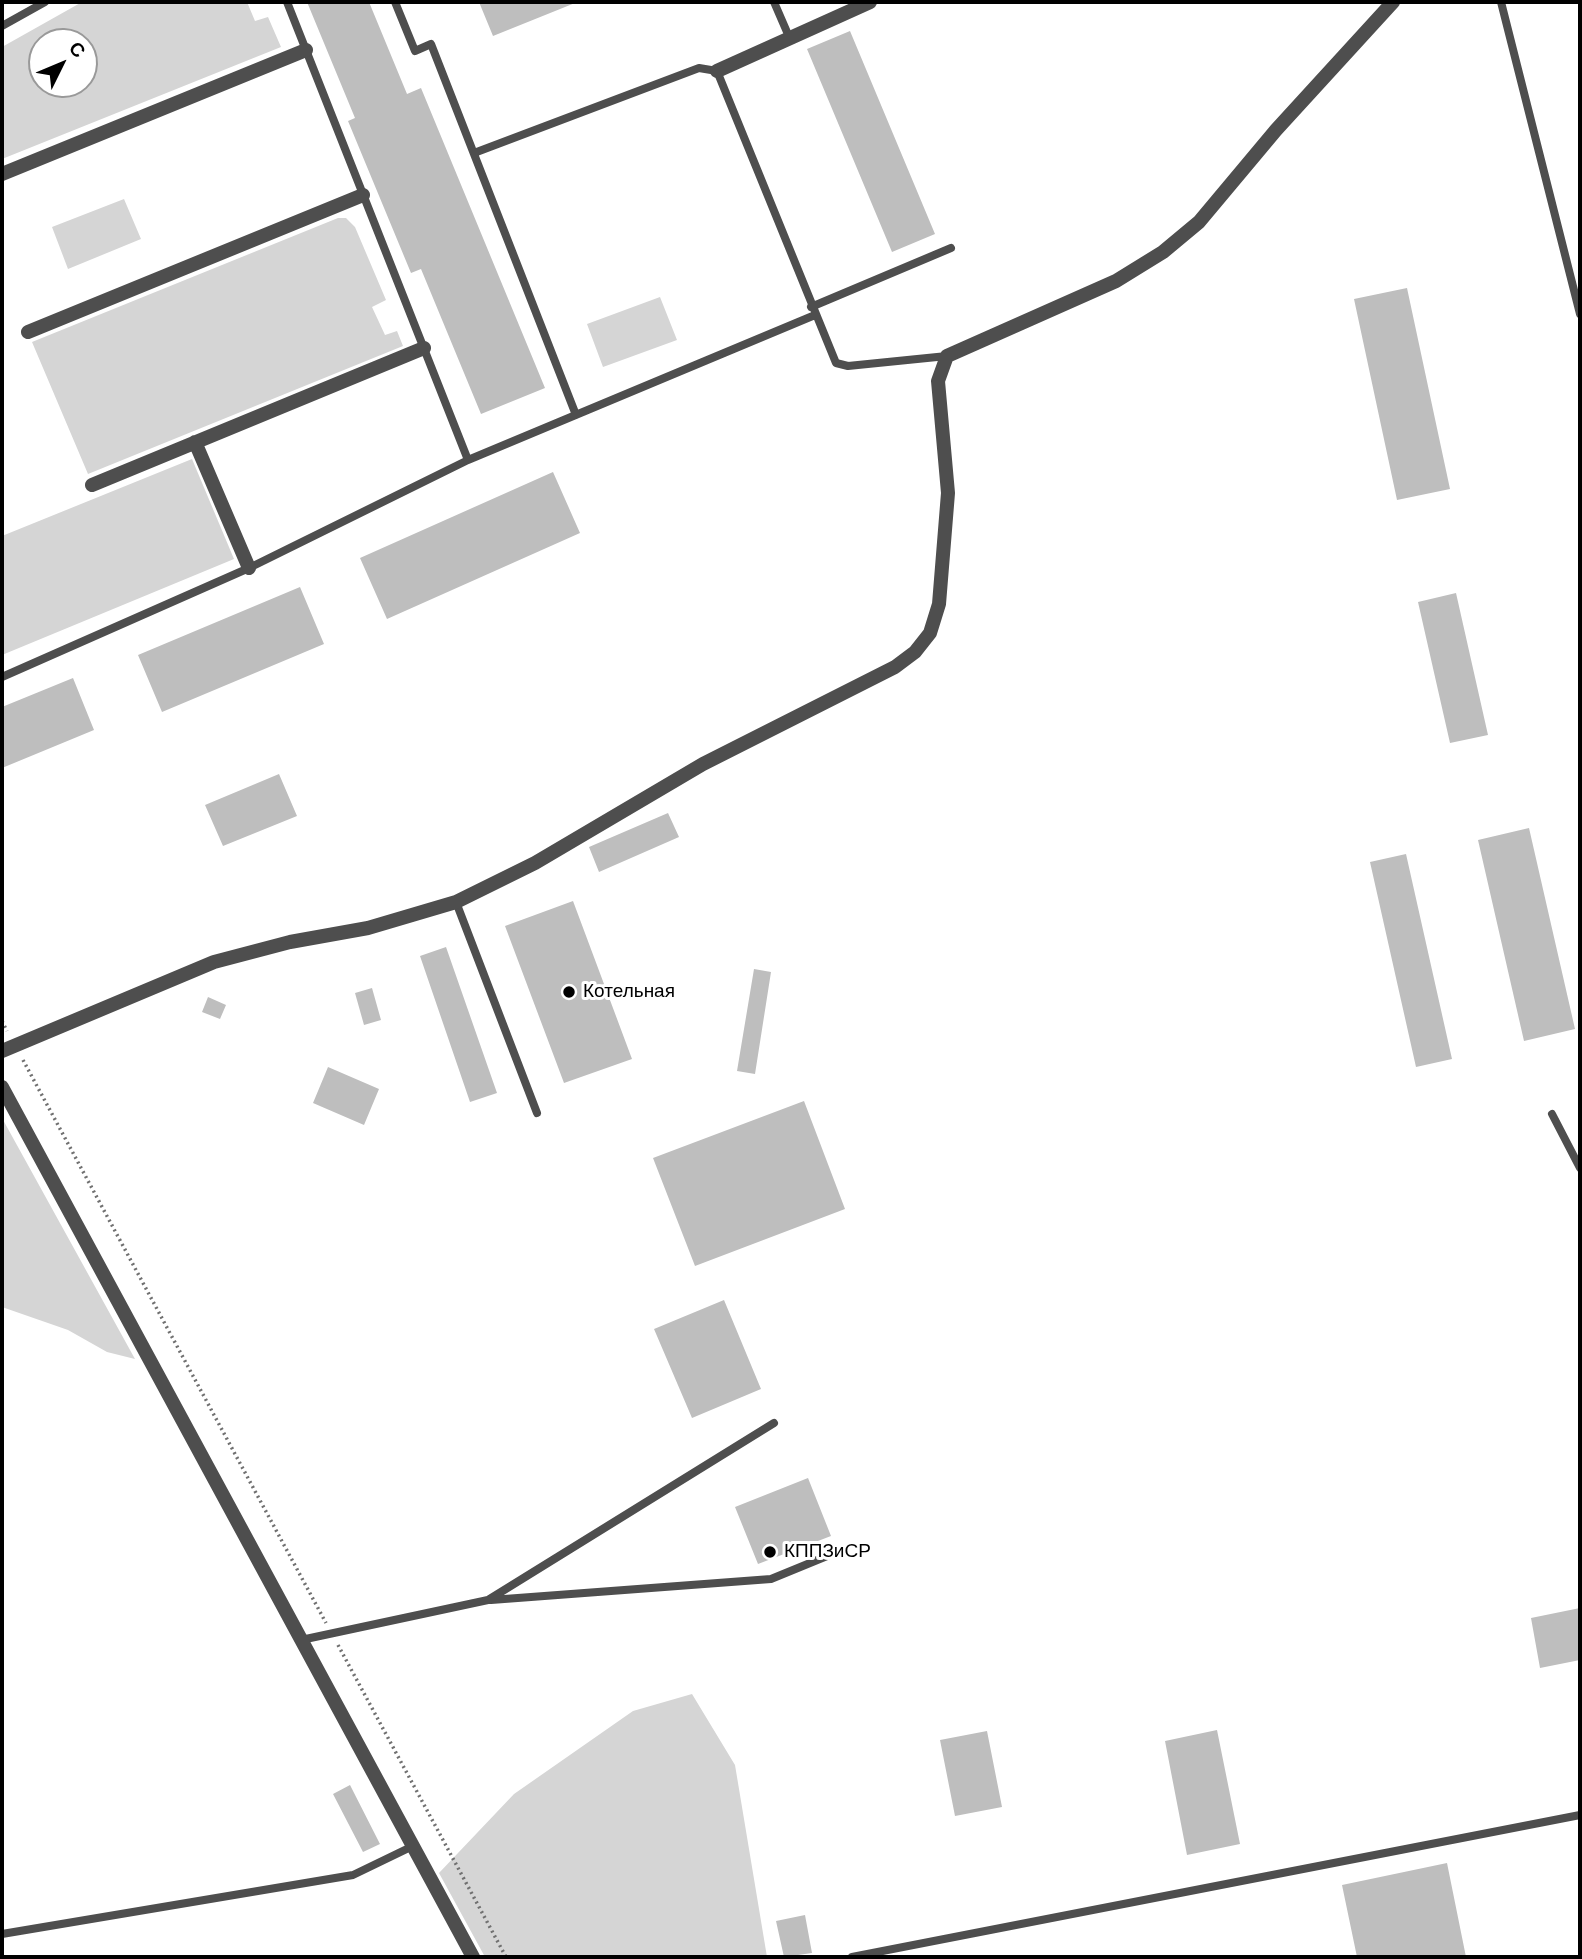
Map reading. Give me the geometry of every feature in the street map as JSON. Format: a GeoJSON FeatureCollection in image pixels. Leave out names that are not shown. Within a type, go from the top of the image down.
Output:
{"type":"FeatureCollection","features":[{"type":"Feature","properties":{"kind":"street"},"geometry":{"type":"LineString","coordinates":[[717,71],[870,2]]}},
{"type":"Feature","properties":{"kind":"street"},"geometry":{"type":"LineString","coordinates":[[8,1048],[214,962],[290,942],[368,928],[456,902],[534,863],[703,764],[895,667],[915,652],[930,633],[939,604],[948,493],[938,381],[947,356],[1116,281],[1163,252],[1199,222],[1276,130],[1392,2]]}},
{"type":"Feature","properties":{"kind":"street"},"geometry":{"type":"LineString","coordinates":[[2,174],[306,50]]}},
{"type":"Feature","properties":{"kind":"street"},"geometry":{"type":"LineString","coordinates":[[28,332],[363,195]]}},
{"type":"Feature","properties":{"kind":"street"},"geometry":{"type":"LineString","coordinates":[[92,485],[424,348]]}},
{"type":"Feature","properties":{"kind":"street"},"geometry":{"type":"LineString","coordinates":[[195,442],[249,568]]}},
{"type":"Feature","properties":{"kind":"street"},"geometry":{"type":"LineString","coordinates":[[2,1087],[473,1957]]}},
{"type":"Feature","properties":{"kind":"lane"},"geometry":{"type":"LineString","coordinates":[[2,26],[45,2]]}},
{"type":"Feature","properties":{"kind":"lane"},"geometry":{"type":"LineString","coordinates":[[287,2],[468,460]]}},
{"type":"Feature","properties":{"kind":"lane"},"geometry":{"type":"LineString","coordinates":[[395,2],[415,51],[431,44],[576,415]]}},
{"type":"Feature","properties":{"kind":"lane"},"geometry":{"type":"LineString","coordinates":[[774,2],[790,39]]}},
{"type":"Feature","properties":{"kind":"lane"},"geometry":{"type":"LineString","coordinates":[[1502,2],[1580,314]]}},
{"type":"Feature","properties":{"kind":"lane"},"geometry":{"type":"LineString","coordinates":[[474,153],[699,68],[717,71],[836,363],[848,366],[947,356]]}},
{"type":"Feature","properties":{"kind":"lane"},"geometry":{"type":"LineString","coordinates":[[2,677],[249,568],[468,460],[813,311],[951,248]]}},
{"type":"Feature","properties":{"kind":"lane"},"geometry":{"type":"LineString","coordinates":[[456,902],[537,1114]]}},
{"type":"Feature","properties":{"kind":"lane"},"geometry":{"type":"LineString","coordinates":[[1552,1114],[1580,1168]]}},
{"type":"Feature","properties":{"kind":"lane"},"geometry":{"type":"LineString","coordinates":[[488,1600],[774,1423]]}},
{"type":"Feature","properties":{"kind":"lane"},"geometry":{"type":"LineString","coordinates":[[301,1640],[488,1600],[771,1579],[832,1554]]}},
{"type":"Feature","properties":{"kind":"lane"},"geometry":{"type":"LineString","coordinates":[[852,1957],[1580,1815]]}},
{"type":"Feature","properties":{"kind":"lane"},"geometry":{"type":"LineString","coordinates":[[2,1934],[353,1875],[413,1846]]}},
{"type":"Feature","properties":{"kind":"path"},"geometry":{"type":"LineString","coordinates":[[2,1021],[8,1048],[331,1633],[506,1957]]}},
{"type":"Feature","properties":{"kind":"shaded area"},"geometry":{"type":"Polygon","coordinates":[[[82,2],[247,2],[255,21],[268,17],[281,47],[2,159],[2,47],[28,32],[28,98],[98,98],[98,28],[36,28],[82,2]]]}},
{"type":"Feature","properties":{"kind":"shaded area"},"geometry":{"type":"Polygon","coordinates":[[[124,199],[141,239],[68,269],[52,227],[124,199]]]}},
{"type":"Feature","properties":{"kind":"shaded area"},"geometry":{"type":"Polygon","coordinates":[[[338,218],[346,218],[355,227],[386,300],[372,307],[385,335],[397,331],[403,346],[88,474],[32,342],[338,218]]]}},
{"type":"Feature","properties":{"kind":"shaded area"},"geometry":{"type":"Polygon","coordinates":[[[660,297],[677,340],[603,367],[587,324],[660,297]]]}},
{"type":"Feature","properties":{"kind":"shaded area"},"geometry":{"type":"Polygon","coordinates":[[[192,459],[234,559],[2,655],[2,536],[192,459]]]}},
{"type":"Feature","properties":{"kind":"shaded area"},"geometry":{"type":"Polygon","coordinates":[[[2,1118],[135,1359],[107,1352],[68,1330],[2,1307],[2,1118]]]}},
{"type":"Feature","properties":{"kind":"shaded area"},"geometry":{"type":"Polygon","coordinates":[[[692,1694],[735,1765],[767,1957],[485,1957],[439,1873],[514,1794],[633,1711],[692,1694]]]}},
{"type":"Feature","properties":{"kind":"building"},"geometry":{"type":"Polygon","coordinates":[[[307,2],[369,2],[407,94],[421,88],[545,388],[481,414],[421,269],[411,273],[348,121],[355,118],[307,2]]]}},
{"type":"Feature","properties":{"kind":"building"},"geometry":{"type":"Polygon","coordinates":[[[479,2],[575,2],[575,3],[493,36],[479,2]]]}},
{"type":"Feature","properties":{"kind":"building"},"geometry":{"type":"Polygon","coordinates":[[[850,31],[935,234],[892,252],[807,49],[850,31]]]}},
{"type":"Feature","properties":{"kind":"building"},"geometry":{"type":"Polygon","coordinates":[[[1407,288],[1450,489],[1397,500],[1354,299],[1407,288]]]}},
{"type":"Feature","properties":{"kind":"building"},"geometry":{"type":"Polygon","coordinates":[[[553,472],[580,533],[387,619],[360,558],[553,472]]]}},
{"type":"Feature","properties":{"kind":"building"},"geometry":{"type":"Polygon","coordinates":[[[300,587],[324,644],[162,712],[138,655],[300,587]]]}},
{"type":"Feature","properties":{"kind":"building"},"geometry":{"type":"Polygon","coordinates":[[[1456,593],[1488,735],[1450,743],[1418,602],[1456,593]]]}},
{"type":"Feature","properties":{"kind":"building"},"geometry":{"type":"Polygon","coordinates":[[[73,678],[94,730],[2,768],[2,707],[73,678]]]}},
{"type":"Feature","properties":{"kind":"building"},"geometry":{"type":"Polygon","coordinates":[[[279,774],[297,816],[223,846],[205,805],[279,774]]]}},
{"type":"Feature","properties":{"kind":"building"},"geometry":{"type":"Polygon","coordinates":[[[668,813],[679,837],[599,872],[589,847],[668,813]]]}},
{"type":"Feature","properties":{"kind":"building"},"geometry":{"type":"Polygon","coordinates":[[[1529,828],[1575,1029],[1524,1041],[1478,840],[1529,828]]]}},
{"type":"Feature","properties":{"kind":"building"},"geometry":{"type":"Polygon","coordinates":[[[1406,854],[1452,1059],[1416,1067],[1370,862],[1406,854]]]}},
{"type":"Feature","properties":{"kind":"building","name":"Котельная"},"geometry":{"type":"Polygon","coordinates":[[[573,901],[632,1059],[564,1083],[505,926],[573,901]]]}},
{"type":"Feature","properties":{"kind":"building"},"geometry":{"type":"Polygon","coordinates":[[[446,947],[497,1093],[470,1102],[420,956],[446,947]]]}},
{"type":"Feature","properties":{"kind":"building"},"geometry":{"type":"Polygon","coordinates":[[[754,969],[771,972],[755,1074],[737,1071],[754,969]]]}},
{"type":"Feature","properties":{"kind":"building"},"geometry":{"type":"Polygon","coordinates":[[[372,988],[381,1020],[364,1025],[355,993],[372,988]]]}},
{"type":"Feature","properties":{"kind":"building"},"geometry":{"type":"Polygon","coordinates":[[[208,997],[226,1005],[220,1019],[202,1012],[208,997]]]}},
{"type":"Feature","properties":{"kind":"building"},"geometry":{"type":"Polygon","coordinates":[[[328,1067],[379,1089],[364,1125],[313,1103],[328,1067]]]}},
{"type":"Feature","properties":{"kind":"building"},"geometry":{"type":"Polygon","coordinates":[[[804,1101],[845,1209],[695,1266],[653,1158],[804,1101]]]}},
{"type":"Feature","properties":{"kind":"building"},"geometry":{"type":"Polygon","coordinates":[[[724,1300],[761,1389],[692,1418],[654,1329],[724,1300]]]}},
{"type":"Feature","properties":{"kind":"building"},"geometry":{"type":"Polygon","coordinates":[[[808,1478],[831,1536],[758,1564],[735,1507],[808,1478]]]}},
{"type":"Feature","properties":{"kind":"building"},"geometry":{"type":"Polygon","coordinates":[[[1580,1608],[1580,1660],[1540,1668],[1531,1618],[1580,1608]]]}},
{"type":"Feature","properties":{"kind":"building"},"geometry":{"type":"Polygon","coordinates":[[[1217,1730],[1240,1844],[1187,1855],[1165,1741],[1217,1730]]]}},
{"type":"Feature","properties":{"kind":"building"},"geometry":{"type":"Polygon","coordinates":[[[987,1731],[1002,1807],[955,1816],[940,1740],[987,1731]]]}},
{"type":"Feature","properties":{"kind":"building"},"geometry":{"type":"Polygon","coordinates":[[[350,1785],[380,1844],[363,1852],[333,1794],[350,1785]]]}},
{"type":"Feature","properties":{"kind":"building"},"geometry":{"type":"Polygon","coordinates":[[[1447,1863],[1466,1957],[1357,1957],[1342,1885],[1447,1863]]]}},
{"type":"Feature","properties":{"kind":"building"},"geometry":{"type":"Polygon","coordinates":[[[805,1915],[812,1953],[784,1957],[776,1921],[805,1915]]]}},
{"type":"Feature","properties":{"kind":"place","name":"Котельная"},"geometry":{"type":"Point","coordinates":[569,992]}},
{"type":"Feature","properties":{"kind":"place","name":"КППЗиСР"},"geometry":{"type":"Point","coordinates":[770,1552]}}]}
